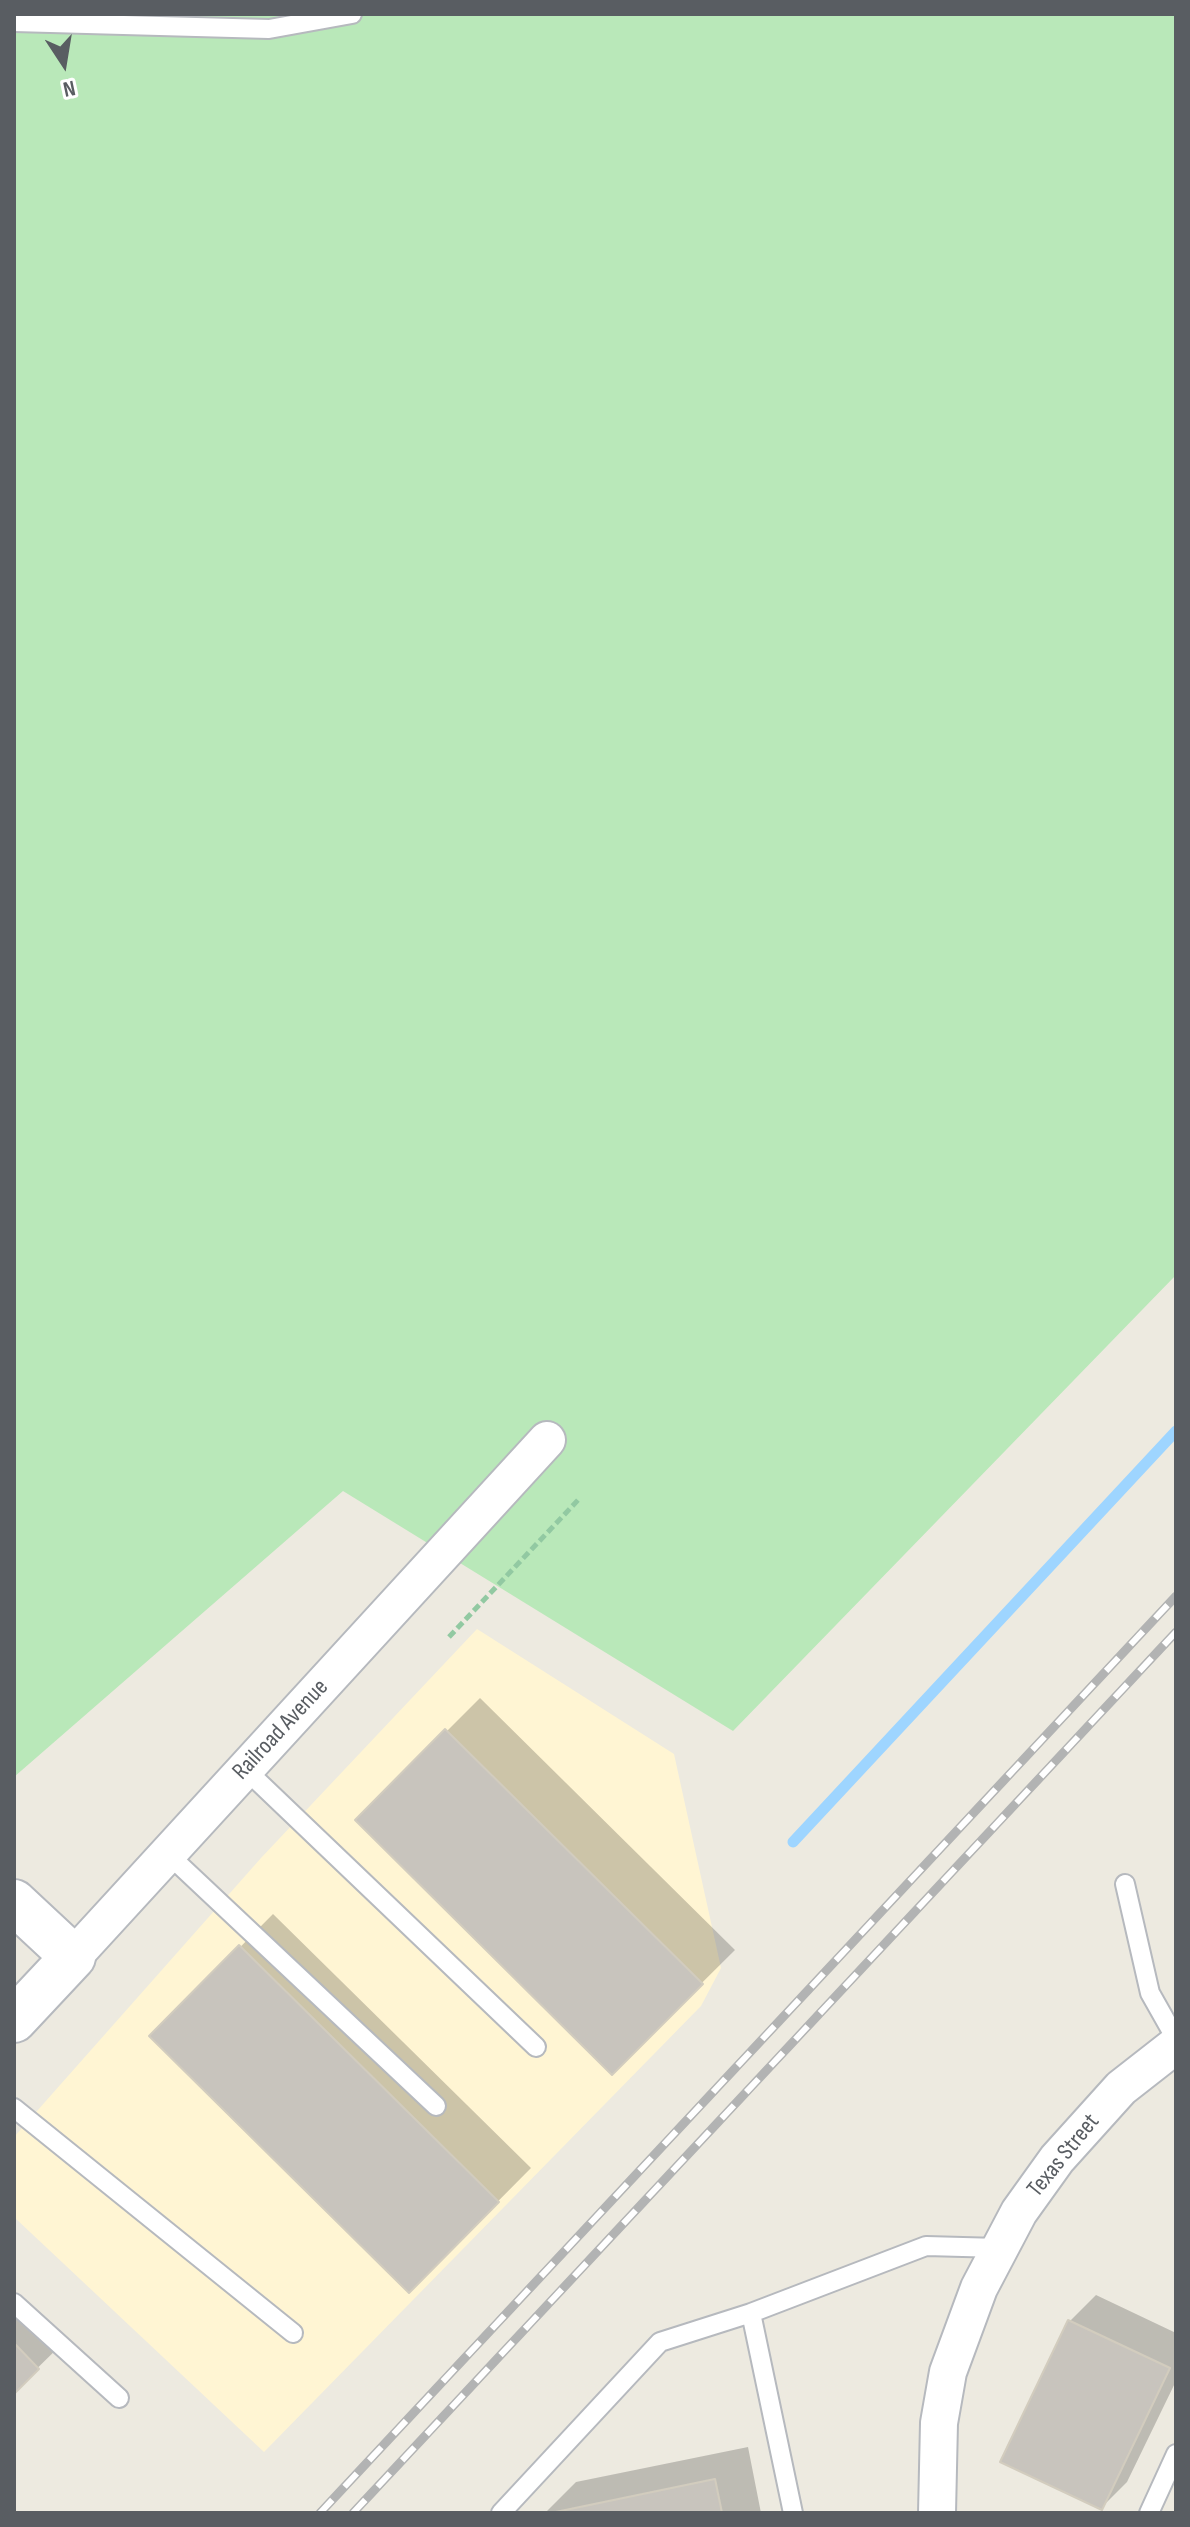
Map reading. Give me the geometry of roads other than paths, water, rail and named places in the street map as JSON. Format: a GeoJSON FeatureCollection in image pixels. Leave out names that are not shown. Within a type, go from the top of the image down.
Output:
{"type":"FeatureCollection","features":[{"type":"Feature","properties":{"kind":"street","name":"Railroad Avenue"},"geometry":{"type":"LineString","coordinates":[[14,2020],[547,1440]]}},
{"type":"Feature","properties":{"kind":"street"},"geometry":{"type":"LineString","coordinates":[[14,1902],[73,1957]]}},
{"type":"Feature","properties":{"kind":"street","name":"Texas Street"},"geometry":{"type":"LineString","coordinates":[[937,2513],[939,2423],[948,2372],[979,2288],[1019,2212],[1057,2159],[1121,2088],[1176,2045]]}},
{"type":"Feature","properties":{"kind":"lane"},"geometry":{"type":"LineString","coordinates":[[14,22],[269,29],[352,14]]}},
{"type":"Feature","properties":{"kind":"lane"},"geometry":{"type":"LineString","coordinates":[[245,1769],[536,2047]]}},
{"type":"Feature","properties":{"kind":"lane"},"geometry":{"type":"LineString","coordinates":[[168,1854],[436,2106]]}},
{"type":"Feature","properties":{"kind":"lane"},"geometry":{"type":"LineString","coordinates":[[1125,1884],[1150,1993],[1176,2039]]}},
{"type":"Feature","properties":{"kind":"lane"},"geometry":{"type":"LineString","coordinates":[[14,2108],[293,2333]]}},
{"type":"Feature","properties":{"kind":"lane"},"geometry":{"type":"LineString","coordinates":[[501,2513],[660,2342],[751,2313],[926,2246],[1000,2248]]}},
{"type":"Feature","properties":{"kind":"lane"},"geometry":{"type":"LineString","coordinates":[[14,2303],[119,2398]]}},
{"type":"Feature","properties":{"kind":"lane"},"geometry":{"type":"LineString","coordinates":[[751,2313],[793,2513]]}},
{"type":"Feature","properties":{"kind":"lane"},"geometry":{"type":"LineString","coordinates":[[1149,2513],[1176,2454]]}},
{"type":"Feature","properties":{"kind":"waterway"},"geometry":{"type":"LineString","coordinates":[[793,1842],[1176,1431]]}},
{"type":"Feature","properties":{"kind":"railway"},"geometry":{"type":"LineString","coordinates":[[320,2513],[1176,1596]]}},
{"type":"Feature","properties":{"kind":"railway"},"geometry":{"type":"LineString","coordinates":[[353,2513],[1176,1632]]}}]}
